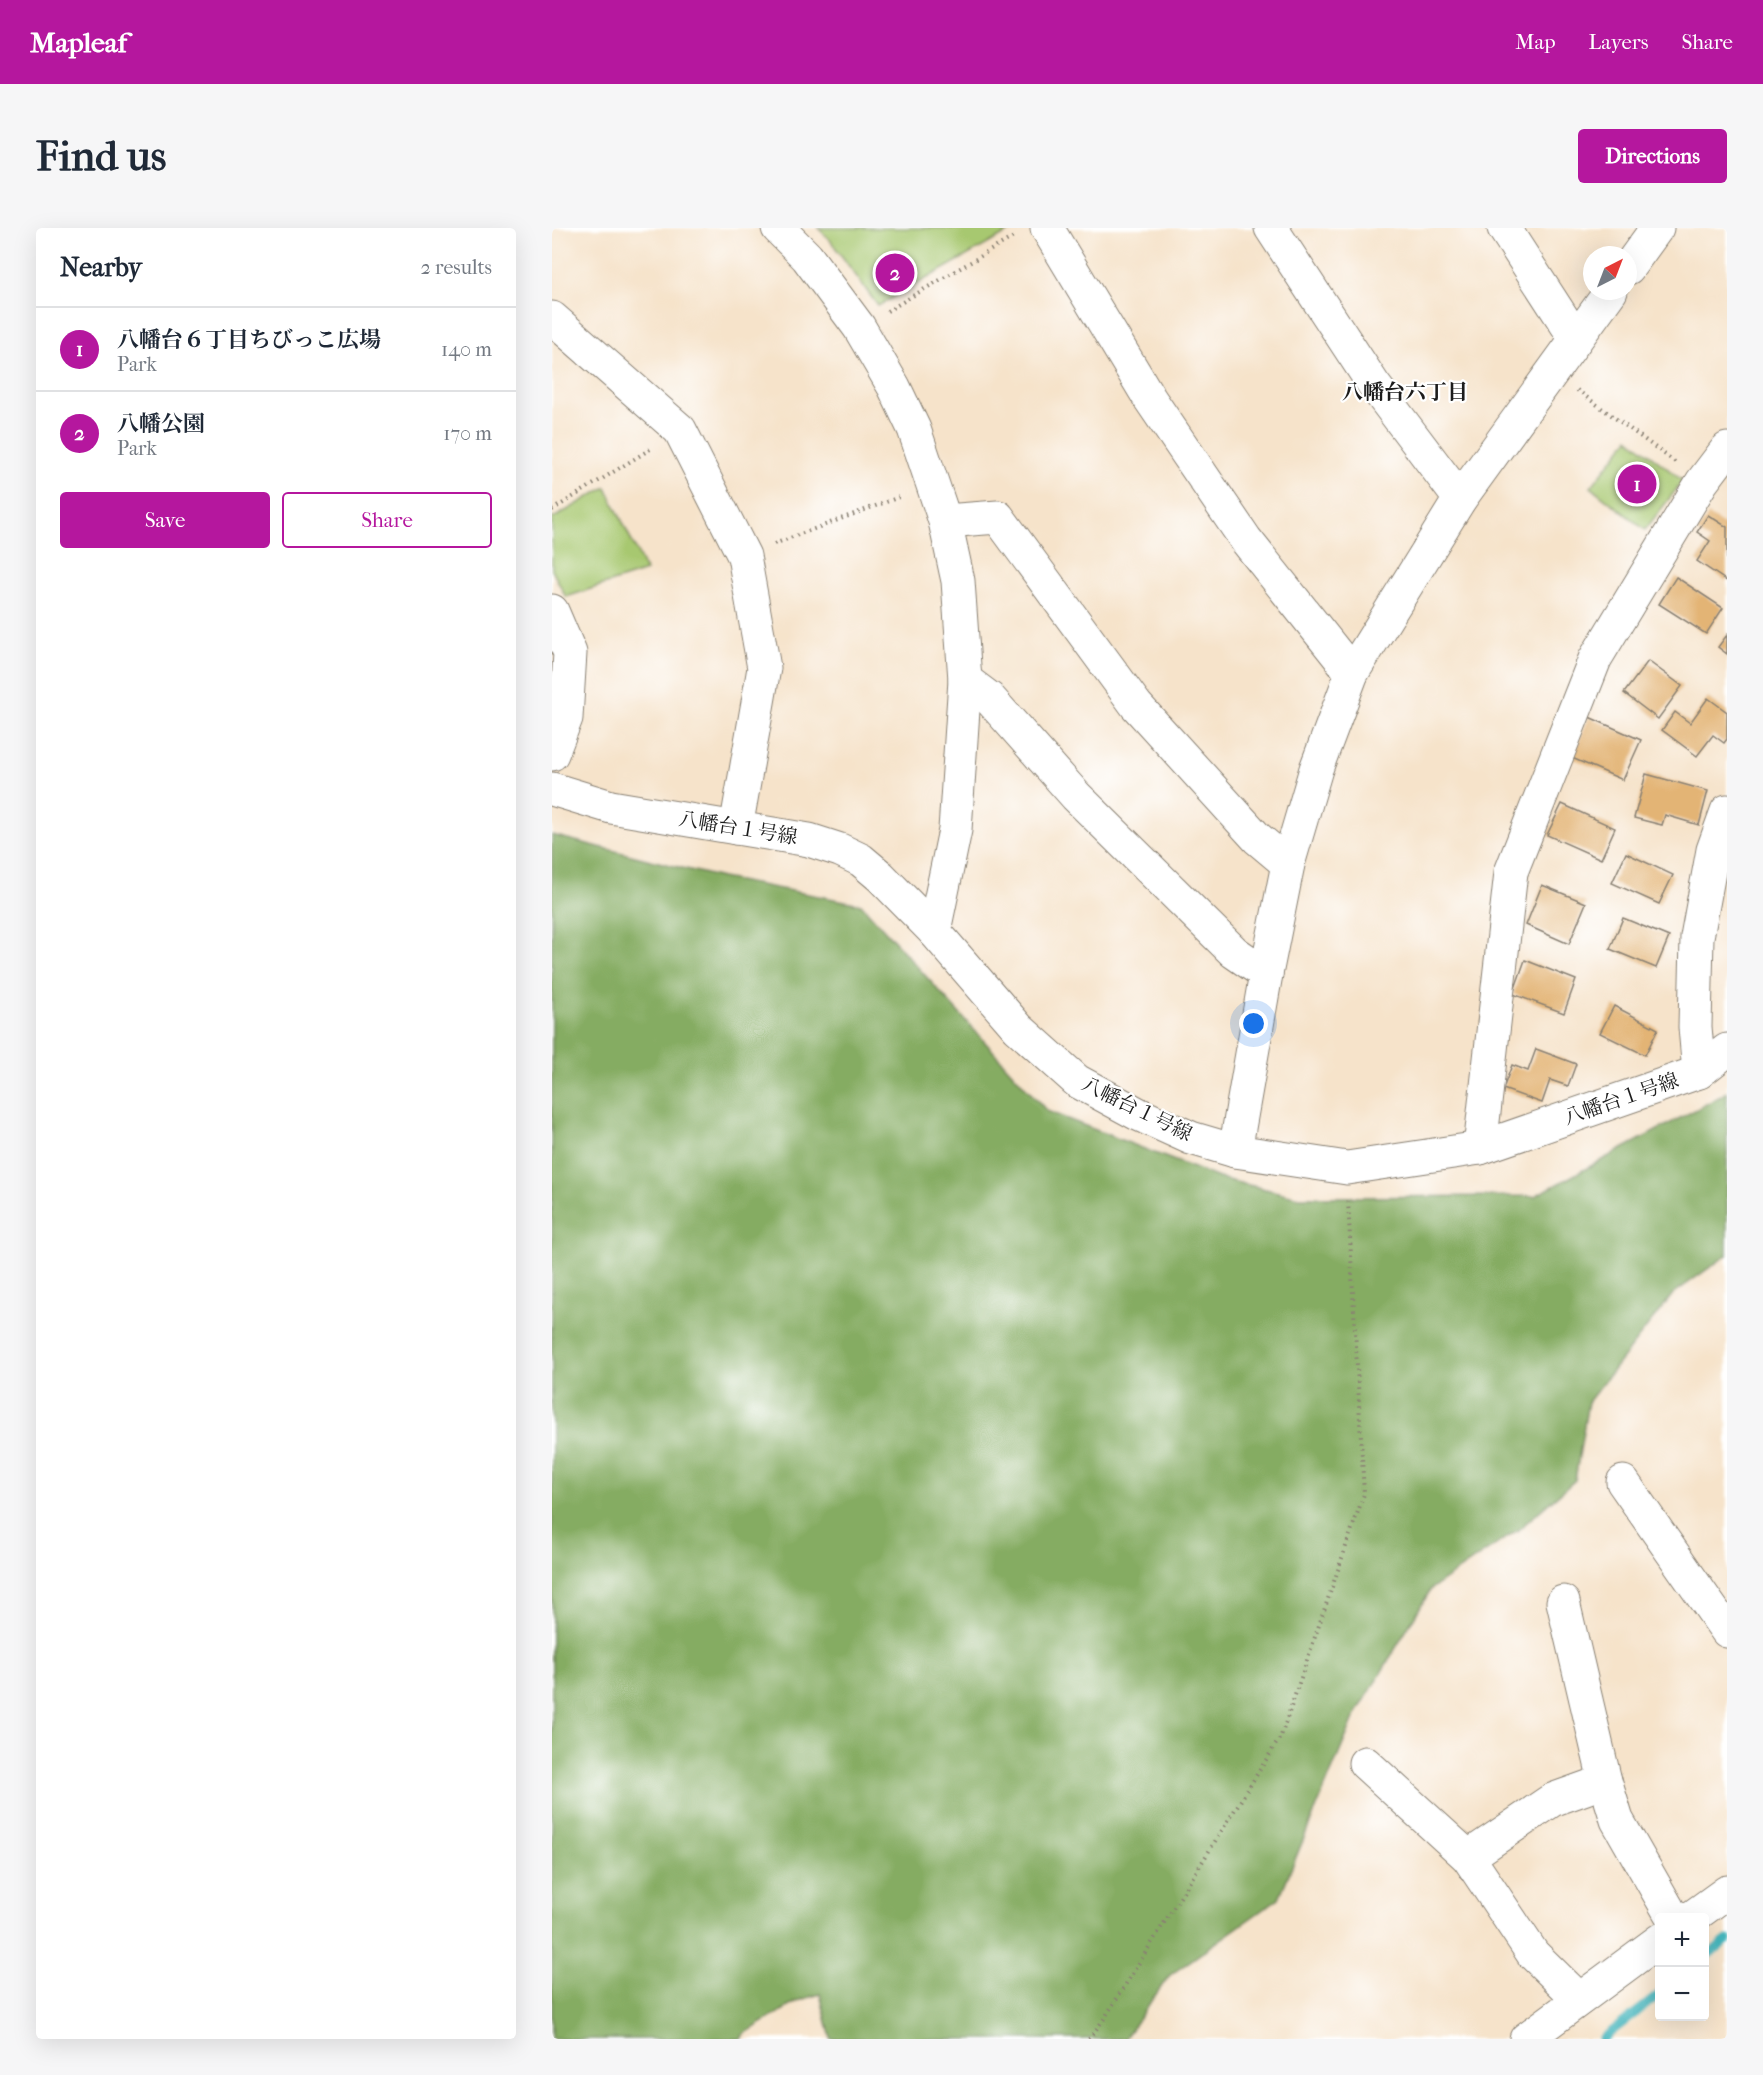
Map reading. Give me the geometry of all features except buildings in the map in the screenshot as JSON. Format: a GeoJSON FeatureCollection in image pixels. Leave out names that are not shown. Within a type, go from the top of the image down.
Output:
{"type":"FeatureCollection","features":[{"type":"Feature","properties":{"kind":"street"},"geometry":{"type":"LineString","coordinates":[[778,228],[807,257],[859,327],[894,387],[914,429],[945,521],[958,581],[965,680],[955,830],[934,931]]}},
{"type":"Feature","properties":{"kind":"street"},"geometry":{"type":"LineString","coordinates":[[1271,228],[1374,385],[1460,499]]}},
{"type":"Feature","properties":{"kind":"street"},"geometry":{"type":"LineString","coordinates":[[1504,228],[1576,339]]}},
{"type":"Feature","properties":{"kind":"street"},"geometry":{"type":"LineString","coordinates":[[1637,256],[1657,228]]}},
{"type":"Feature","properties":{"kind":"street"},"geometry":{"type":"LineString","coordinates":[[1033,231],[1246,540],[1352,673]]}},
{"type":"Feature","properties":{"kind":"street"},"geometry":{"type":"LineString","coordinates":[[1235,1151],[1288,864],[1316,769],[1352,673],[1460,499],[1604,300]]}},
{"type":"Feature","properties":{"kind":"street"},"geometry":{"type":"LineString","coordinates":[[552,318],[680,430],[744,556],[764,668],[736,828]]}},
{"type":"Feature","properties":{"kind":"street"},"geometry":{"type":"LineString","coordinates":[[1480,1148],[1511,872],[1595,659],[1702,482],[1727,449]]}},
{"type":"Feature","properties":{"kind":"street"},"geometry":{"type":"LineString","coordinates":[[945,521],[998,517],[1137,705],[1257,838],[1288,864]]}},
{"type":"Feature","properties":{"kind":"street"},"geometry":{"type":"LineString","coordinates":[[552,611],[570,653],[566,718],[552,754]]}},
{"type":"Feature","properties":{"kind":"street"},"geometry":{"type":"LineString","coordinates":[[965,680],[989,698],[1076,796],[1234,952],[1266,974]]}},
{"type":"Feature","properties":{"kind":"street","name":"八幡台１号線"},"geometry":{"type":"LineString","coordinates":[[552,789],[611,807],[809,840],[861,860],[934,931],[1018,1029],[1077,1081],[1138,1114],[1191,1138],[1235,1151],[1347,1168],[1480,1148],[1699,1072],[1727,1050]]}},
{"type":"Feature","properties":{"kind":"street"},"geometry":{"type":"LineString","coordinates":[[1699,1072],[1695,1027],[1697,937],[1713,850],[1727,811]]}},
{"type":"Feature","properties":{"kind":"street"},"geometry":{"type":"LineString","coordinates":[[1623,1482],[1727,1632]]}},
{"type":"Feature","properties":{"kind":"street"},"geometry":{"type":"LineString","coordinates":[[1563,1602],[1605,1781],[1617,1820],[1671,1913]]}},
{"type":"Feature","properties":{"kind":"street"},"geometry":{"type":"LineString","coordinates":[[1365,1763],[1468,1857],[1533,1954],[1579,1999]]}},
{"type":"Feature","properties":{"kind":"street"},"geometry":{"type":"LineString","coordinates":[[1468,1857],[1552,1800],[1605,1781]]}},
{"type":"Feature","properties":{"kind":"street"},"geometry":{"type":"LineString","coordinates":[[1697,1913],[1727,1892]]}},
{"type":"Feature","properties":{"kind":"street"},"geometry":{"type":"LineString","coordinates":[[1526,2039],[1655,1943]]}},
{"type":"Feature","properties":{"kind":"path"},"geometry":{"type":"LineString","coordinates":[[859,327],[1033,231]]}},
{"type":"Feature","properties":{"kind":"path"},"geometry":{"type":"LineString","coordinates":[[1552,372],[1702,482]]}},
{"type":"Feature","properties":{"kind":"path"},"geometry":{"type":"LineString","coordinates":[[552,510],[680,430]]}},
{"type":"Feature","properties":{"kind":"path"},"geometry":{"type":"LineString","coordinates":[[744,556],[933,484]]}},
{"type":"Feature","properties":{"kind":"path"},"geometry":{"type":"LineString","coordinates":[[1089,2039],[1104,2019],[1281,1736],[1364,1494],[1347,1168]]}},
{"type":"Feature","properties":{"kind":"green space"},"geometry":{"type":"Polygon","coordinates":[[[818,228],[1016,228],[878,306],[830,240],[818,228]]]}},
{"type":"Feature","properties":{"kind":"green space"},"geometry":{"type":"Polygon","coordinates":[[[1629,438],[1683,481],[1645,530],[1591,487],[1629,438]]]}},
{"type":"Feature","properties":{"kind":"green space"},"geometry":{"type":"Polygon","coordinates":[[[606,487],[646,571],[566,597],[552,570],[552,519],[606,487]]]}},
{"type":"Feature","properties":{"kind":"green space"},"geometry":{"type":"Polygon","coordinates":[[[552,835],[722,878],[861,904],[1047,1111],[1219,1178],[1299,1197],[1535,1196],[1727,1091],[1727,1255],[1673,1294],[1588,1402],[1575,1480],[1518,1530],[1431,1589],[1354,1718],[1279,1898],[1169,1976],[1124,2039],[831,2039],[820,1994],[798,2001],[744,2034],[741,2039],[552,2039],[552,835]]]}},
{"type":"Feature","properties":{"kind":"waterway"},"geometry":{"type":"LineString","coordinates":[[1709,1954],[1727,1940]]}},
{"type":"Feature","properties":{"kind":"waterway"},"geometry":{"type":"LineString","coordinates":[[1602,2039],[1655,1998]]}},
{"type":"Feature","properties":{"kind":"place","name":"八幡公園"},"geometry":{"type":"Point","coordinates":[895,273]}},
{"type":"Feature","properties":{"kind":"place","name":"八幡台６丁目ちびっこ広場"},"geometry":{"type":"Point","coordinates":[1637,484]}},
{"type":"Feature","properties":{"kind":"district","name":"八幡台六丁目"},"geometry":{"type":"Point","coordinates":[1405,392]}}]}
